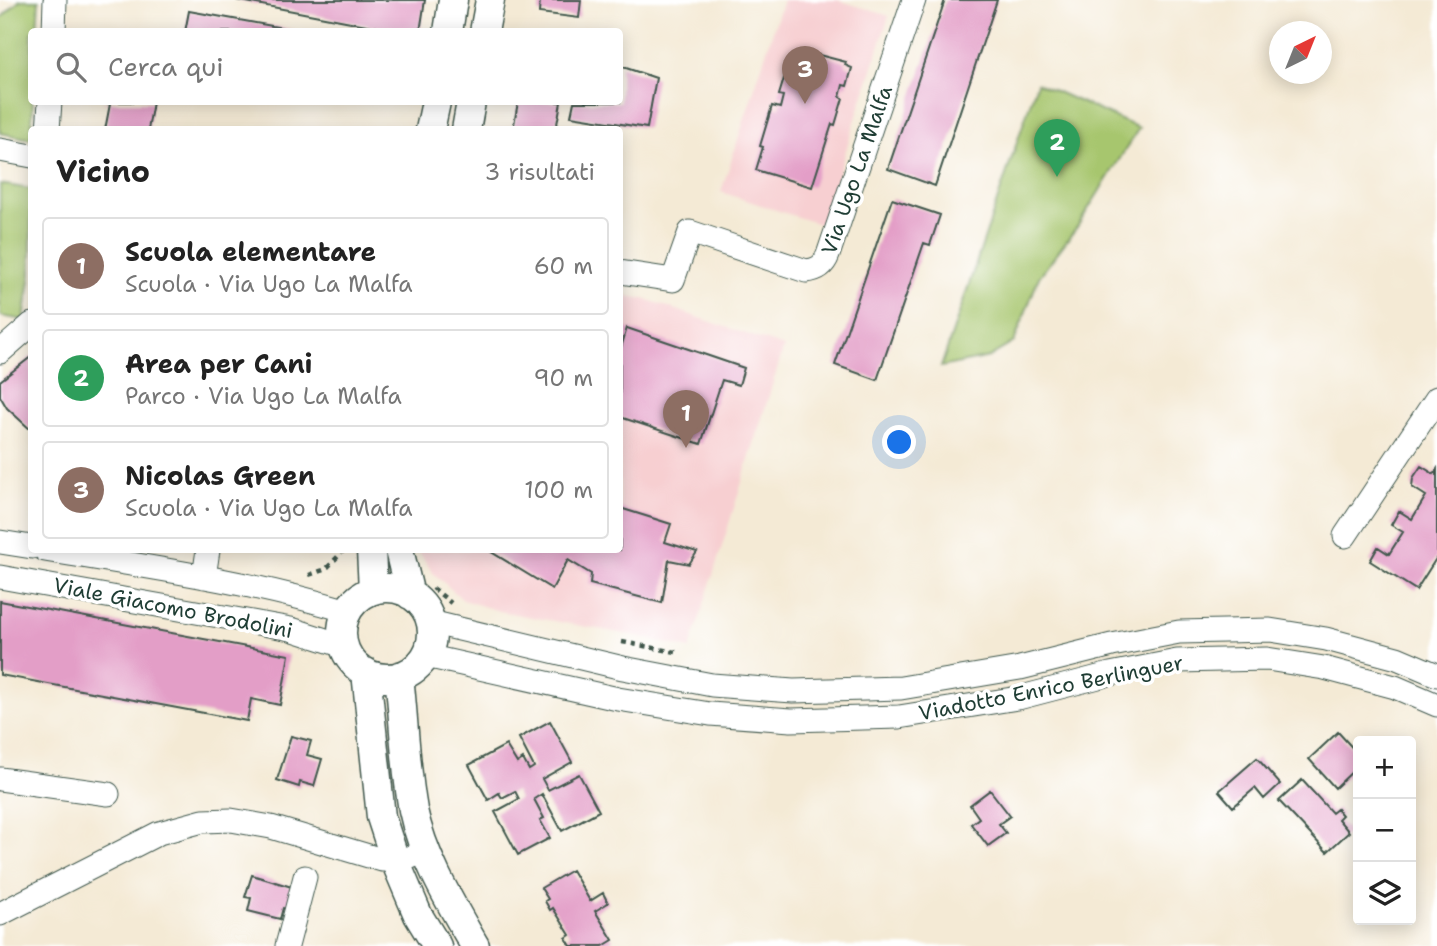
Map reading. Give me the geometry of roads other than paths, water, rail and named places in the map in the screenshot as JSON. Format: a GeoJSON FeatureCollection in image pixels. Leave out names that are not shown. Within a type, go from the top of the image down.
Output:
{"type":"FeatureCollection","features":[{"type":"Feature","properties":{"kind":"street"},"geometry":{"type":"LineString","coordinates":[[54,28],[55,0]]}},
{"type":"Feature","properties":{"kind":"street"},"geometry":{"type":"LineString","coordinates":[[449,28],[453,0]]}},
{"type":"Feature","properties":{"kind":"street"},"geometry":{"type":"LineString","coordinates":[[485,28],[490,0]]}},
{"type":"Feature","properties":{"kind":"street","name":"Via Ugo La Malfa"},"geometry":{"type":"LineString","coordinates":[[623,273],[673,281],[691,232],[806,271],[818,269],[828,255],[915,0]]}},
{"type":"Feature","properties":{"kind":"street"},"geometry":{"type":"LineString","coordinates":[[48,126],[50,105]]}},
{"type":"Feature","properties":{"kind":"street"},"geometry":{"type":"LineString","coordinates":[[431,126],[435,105]]}},
{"type":"Feature","properties":{"kind":"street"},"geometry":{"type":"LineString","coordinates":[[467,126],[470,105]]}},
{"type":"Feature","properties":{"kind":"street"},"geometry":{"type":"LineString","coordinates":[[0,150],[28,155]]}},
{"type":"Feature","properties":{"kind":"street"},"geometry":{"type":"LineString","coordinates":[[0,352],[28,328]]}},
{"type":"Feature","properties":{"kind":"street"},"geometry":{"type":"LineString","coordinates":[[1345,536],[1437,398]]}},
{"type":"Feature","properties":{"kind":"street"},"geometry":{"type":"LineString","coordinates":[[0,542],[28,546]]}},
{"type":"Feature","properties":{"kind":"street","name":"Viale Giacomo Brodolini"},"geometry":{"type":"LineString","coordinates":[[63,553],[296,595],[348,611]]}},
{"type":"Feature","properties":{"kind":"street"},"geometry":{"type":"LineString","coordinates":[[204,577],[208,553]]}},
{"type":"Feature","properties":{"kind":"street"},"geometry":{"type":"LineString","coordinates":[[371,553],[373,590]]}},
{"type":"Feature","properties":{"kind":"street"},"geometry":{"type":"LineString","coordinates":[[402,553],[421,590],[430,622],[432,634],[426,656],[418,665],[399,676],[388,678],[366,672],[356,666],[344,646],[342,634],[348,611],[363,595],[373,590],[421,590]]}},
{"type":"Feature","properties":{"kind":"street","name":"Viale Giacomo Brodolini"},"geometry":{"type":"LineString","coordinates":[[0,577],[291,629],[344,646]]}},
{"type":"Feature","properties":{"kind":"street","name":"Viadotto Enrico Berlinguer"},"geometry":{"type":"LineString","coordinates":[[430,622],[622,668],[712,685],[793,691],[901,688],[1020,668],[1112,645],[1179,632],[1269,630],[1326,639],[1397,658],[1436,673]]}},
{"type":"Feature","properties":{"kind":"street","name":"Viadotto Enrico Berlinguer"},"geometry":{"type":"LineString","coordinates":[[426,656],[618,699],[710,714],[777,719],[899,717],[1018,698],[1110,674],[1177,661],[1268,659],[1324,668],[1395,687],[1431,702]]}},
{"type":"Feature","properties":{"kind":"street"},"geometry":{"type":"LineString","coordinates":[[618,699],[622,668]]}},
{"type":"Feature","properties":{"kind":"street"},"geometry":{"type":"LineString","coordinates":[[366,672],[381,817],[418,915],[437,946]]}},
{"type":"Feature","properties":{"kind":"street"},"geometry":{"type":"LineString","coordinates":[[1431,702],[1436,673]]}},
{"type":"Feature","properties":{"kind":"street"},"geometry":{"type":"LineString","coordinates":[[399,676],[414,811],[448,898],[475,946]]}},
{"type":"Feature","properties":{"kind":"street"},"geometry":{"type":"LineString","coordinates":[[0,779],[108,794]]}},
{"type":"Feature","properties":{"kind":"street"},"geometry":{"type":"LineString","coordinates":[[0,914],[159,833],[203,821],[232,820],[271,827],[382,860],[406,859],[427,850]]}},
{"type":"Feature","properties":{"kind":"street"},"geometry":{"type":"LineString","coordinates":[[287,946],[305,877]]}},
{"type":"Feature","properties":{"kind":"place","name":"Nicolas Green"},"geometry":{"type":"Point","coordinates":[805,104]}},
{"type":"Feature","properties":{"kind":"place","name":"Area per Cani"},"geometry":{"type":"Point","coordinates":[1057,177]}},
{"type":"Feature","properties":{"kind":"place","name":"Scuola elementare"},"geometry":{"type":"Point","coordinates":[686,448]}}]}
